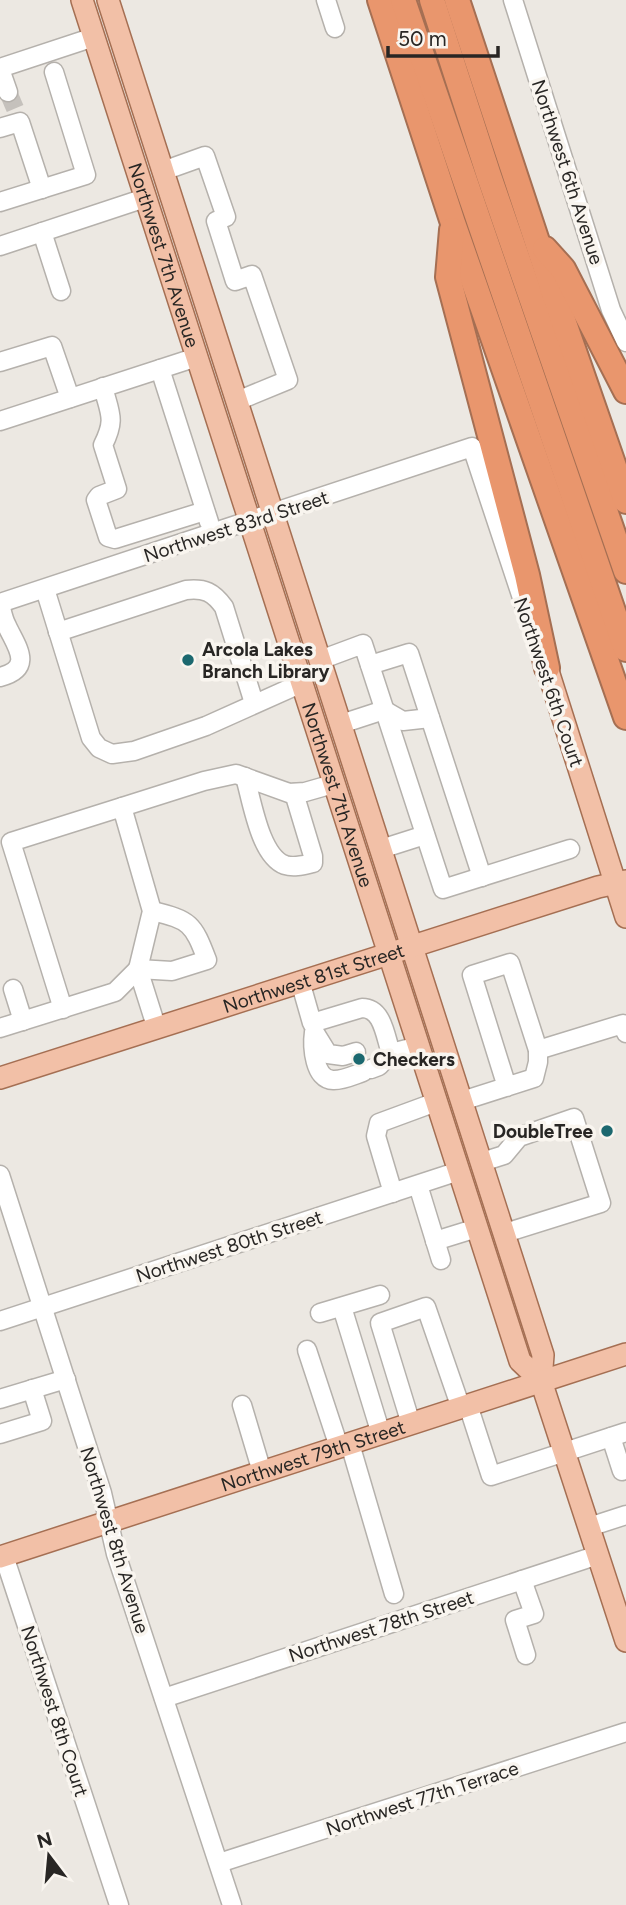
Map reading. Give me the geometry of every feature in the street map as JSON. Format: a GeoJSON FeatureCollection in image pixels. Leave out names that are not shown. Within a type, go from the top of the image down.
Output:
{"type":"FeatureCollection","features":[{"type":"Feature","properties":{"kind":"highway"},"geometry":{"type":"LineString","coordinates":[[380,0],[453,223],[626,717]]}},
{"type":"Feature","properties":{"kind":"highway"},"geometry":{"type":"LineString","coordinates":[[403,0],[626,649]]}},
{"type":"Feature","properties":{"kind":"highway"},"geometry":{"type":"LineString","coordinates":[[432,0],[489,176],[626,571]]}},
{"type":"Feature","properties":{"kind":"highway"},"geometry":{"type":"LineString","coordinates":[[457,0],[626,500]]}},
{"type":"Feature","properties":{"kind":"highway"},"geometry":{"type":"LineString","coordinates":[[453,223],[448,277],[527,575],[547,668]]}},
{"type":"Feature","properties":{"kind":"highway"},"geometry":{"type":"LineString","coordinates":[[537,240],[564,269],[626,391]]}},
{"type":"Feature","properties":{"kind":"main road","name":"Northwest 7th Avenue"},"geometry":{"type":"LineString","coordinates":[[82,0],[520,1361],[541,1381]]}},
{"type":"Feature","properties":{"kind":"main road","name":"Northwest 7th Avenue"},"geometry":{"type":"LineString","coordinates":[[108,0],[505,1233],[543,1355],[541,1381],[598,1555],[622,1614],[626,1641]]}},
{"type":"Feature","properties":{"kind":"main road"},"geometry":{"type":"LineString","coordinates":[[145,198],[166,204],[177,214]]}},
{"type":"Feature","properties":{"kind":"main road","name":"Northwest 6th Court"},"geometry":{"type":"LineString","coordinates":[[547,668],[620,882],[626,917]]}},
{"type":"Feature","properties":{"kind":"main road","name":"Northwest 81st Street"},"geometry":{"type":"LineString","coordinates":[[0,1077],[620,882]]}},
{"type":"Feature","properties":{"kind":"main road","name":"Northwest 79th Street"},"geometry":{"type":"LineString","coordinates":[[2,1557],[626,1354]]}},
{"type":"Feature","properties":{"kind":"street"},"geometry":{"type":"LineString","coordinates":[[326,0],[335,28]]}},
{"type":"Feature","properties":{"kind":"street","name":"Northwest 6th Avenue"},"geometry":{"type":"LineString","coordinates":[[513,0],[611,310],[626,342]]}},
{"type":"Feature","properties":{"kind":"street"},"geometry":{"type":"LineString","coordinates":[[8,92],[0,68],[93,37]]}},
{"type":"Feature","properties":{"kind":"street"},"geometry":{"type":"LineString","coordinates":[[0,202],[86,175],[54,72]]}},
{"type":"Feature","properties":{"kind":"street"},"geometry":{"type":"LineString","coordinates":[[0,128],[18,117],[42,189]]}},
{"type":"Feature","properties":{"kind":"street"},"geometry":{"type":"LineString","coordinates":[[163,171],[205,156],[226,217],[216,221],[235,281],[252,275],[288,380],[237,401]]}},
{"type":"Feature","properties":{"kind":"street"},"geometry":{"type":"LineString","coordinates":[[0,246],[145,198]]}},
{"type":"Feature","properties":{"kind":"street"},"geometry":{"type":"LineString","coordinates":[[42,232],[61,290]]}},
{"type":"Feature","properties":{"kind":"street"},"geometry":{"type":"LineString","coordinates":[[0,362],[52,346],[70,398]]}},
{"type":"Feature","properties":{"kind":"street"},"geometry":{"type":"LineString","coordinates":[[0,421],[197,357]]}},
{"type":"Feature","properties":{"kind":"street"},"geometry":{"type":"LineString","coordinates":[[160,369],[212,534]]}},
{"type":"Feature","properties":{"kind":"street"},"geometry":{"type":"LineString","coordinates":[[103,387],[112,428],[103,445],[117,489],[99,496],[96,500],[108,537],[116,539],[205,511]]}},
{"type":"Feature","properties":{"kind":"street","name":"Northwest 6th Court"},"geometry":{"type":"LineString","coordinates":[[472,447],[513,578],[547,668]]}},
{"type":"Feature","properties":{"kind":"street","name":"Northwest 83rd Street"},"geometry":{"type":"LineString","coordinates":[[0,603],[472,447]]}},
{"type":"Feature","properties":{"kind":"street"},"geometry":{"type":"LineString","coordinates":[[58,632],[186,590],[201,588],[214,594],[223,607],[254,703]]}},
{"type":"Feature","properties":{"kind":"street"},"geometry":{"type":"LineString","coordinates":[[45,589],[92,737],[99,748],[112,754],[134,751],[206,726],[302,683]]}},
{"type":"Feature","properties":{"kind":"street"},"geometry":{"type":"LineString","coordinates":[[0,603],[7,627],[20,651],[20,660],[13,672],[0,677]]}},
{"type":"Feature","properties":{"kind":"street"},"geometry":{"type":"LineString","coordinates":[[320,660],[363,644],[443,889],[570,849]]}},
{"type":"Feature","properties":{"kind":"street"},"geometry":{"type":"LineString","coordinates":[[370,665],[409,653],[482,877]]}},
{"type":"Feature","properties":{"kind":"street"},"geometry":{"type":"LineString","coordinates":[[341,724],[384,710],[403,721],[430,718]]}},
{"type":"Feature","properties":{"kind":"street"},"geometry":{"type":"LineString","coordinates":[[63,1009],[11,842],[204,781],[236,774],[289,793],[333,784]]}},
{"type":"Feature","properties":{"kind":"street"},"geometry":{"type":"LineString","coordinates":[[245,777],[265,847],[272,858],[286,866],[296,867],[313,863],[313,856],[294,793]]}},
{"type":"Feature","properties":{"kind":"street"},"geometry":{"type":"LineString","coordinates":[[122,807],[152,911],[138,969],[156,1027]]}},
{"type":"Feature","properties":{"kind":"street"},"geometry":{"type":"LineString","coordinates":[[381,849],[425,835]]}},
{"type":"Feature","properties":{"kind":"street"},"geometry":{"type":"LineString","coordinates":[[0,1028],[115,992],[138,969],[172,971],[207,960],[196,931],[179,917],[152,911]]}},
{"type":"Feature","properties":{"kind":"street"},"geometry":{"type":"LineString","coordinates":[[462,1101],[507,1087],[534,1078],[538,1050],[510,963],[472,975],[507,1087]]}},
{"type":"Feature","properties":{"kind":"street"},"geometry":{"type":"LineString","coordinates":[[300,981],[313,1027],[328,1054],[343,1056],[360,1051],[418,1046]]}},
{"type":"Feature","properties":{"kind":"street"},"geometry":{"type":"LineString","coordinates":[[13,989],[23,1021]]}},
{"type":"Feature","properties":{"kind":"street"},"geometry":{"type":"LineString","coordinates":[[362,1008],[369,1008],[377,1014],[389,1048],[379,1066],[332,1081],[321,1074],[312,1045],[313,1027],[362,1008]]}},
{"type":"Feature","properties":{"kind":"street"},"geometry":{"type":"LineString","coordinates":[[538,1050],[623,1024],[626,1033]]}},
{"type":"Feature","properties":{"kind":"street"},"geometry":{"type":"LineString","coordinates":[[393,1193],[376,1136],[379,1123],[436,1102]]}},
{"type":"Feature","properties":{"kind":"street"},"geometry":{"type":"LineString","coordinates":[[482,1162],[504,1155],[519,1137],[574,1118],[601,1203],[505,1233]]}},
{"type":"Feature","properties":{"kind":"street","name":"Northwest 80th Street"},"geometry":{"type":"LineString","coordinates":[[0,1321],[459,1171]]}},
{"type":"Feature","properties":{"kind":"street","name":"Northwest 8th Avenue"},"geometry":{"type":"LineString","coordinates":[[0,1175],[102,1493],[116,1554],[232,1905]]}},
{"type":"Feature","properties":{"kind":"street"},"geometry":{"type":"LineString","coordinates":[[418,1185],[441,1260]]}},
{"type":"Feature","properties":{"kind":"street"},"geometry":{"type":"LineString","coordinates":[[435,1241],[477,1228]]}},
{"type":"Feature","properties":{"kind":"street"},"geometry":{"type":"LineString","coordinates":[[320,1313],[380,1295]]}},
{"type":"Feature","properties":{"kind":"street"},"geometry":{"type":"LineString","coordinates":[[342,1307],[382,1434]]}},
{"type":"Feature","properties":{"kind":"street"},"geometry":{"type":"LineString","coordinates":[[411,1424],[380,1323],[426,1307],[491,1476],[618,1435],[622,1471]]}},
{"type":"Feature","properties":{"kind":"street"},"geometry":{"type":"LineString","coordinates":[[307,1350],[344,1446],[394,1594]]}},
{"type":"Feature","properties":{"kind":"street"},"geometry":{"type":"LineString","coordinates":[[0,1399],[65,1379]]}},
{"type":"Feature","properties":{"kind":"street"},"geometry":{"type":"LineString","coordinates":[[0,1434],[42,1421],[32,1390]]}},
{"type":"Feature","properties":{"kind":"street"},"geometry":{"type":"LineString","coordinates":[[242,1405],[262,1472]]}},
{"type":"Feature","properties":{"kind":"street"},"geometry":{"type":"LineString","coordinates":[[589,1527],[626,1515]]}},
{"type":"Feature","properties":{"kind":"street","name":"Northwest 78th Street"},"geometry":{"type":"LineString","coordinates":[[164,1698],[598,1555]]}},
{"type":"Feature","properties":{"kind":"street","name":"Northwest 8th Court"},"geometry":{"type":"LineString","coordinates":[[2,1557],[119,1905]]}},
{"type":"Feature","properties":{"kind":"street"},"geometry":{"type":"LineString","coordinates":[[522,1580],[534,1614],[515,1620],[526,1655]]}},
{"type":"Feature","properties":{"kind":"street","name":"Northwest 77th Terrace"},"geometry":{"type":"LineString","coordinates":[[219,1864],[626,1732]]}},
{"type":"Feature","properties":{"kind":"tunnel"},"geometry":{"type":"LineString","coordinates":[[8,92],[17,113]]}},
{"type":"Feature","properties":{"kind":"place","name":"Arcola Lakes Branch Library"},"geometry":{"type":"Point","coordinates":[188,660]}},
{"type":"Feature","properties":{"kind":"place","name":"Checkers"},"geometry":{"type":"Point","coordinates":[359,1059]}},
{"type":"Feature","properties":{"kind":"place","name":"DoubleTree"},"geometry":{"type":"Point","coordinates":[607,1131]}}]}
